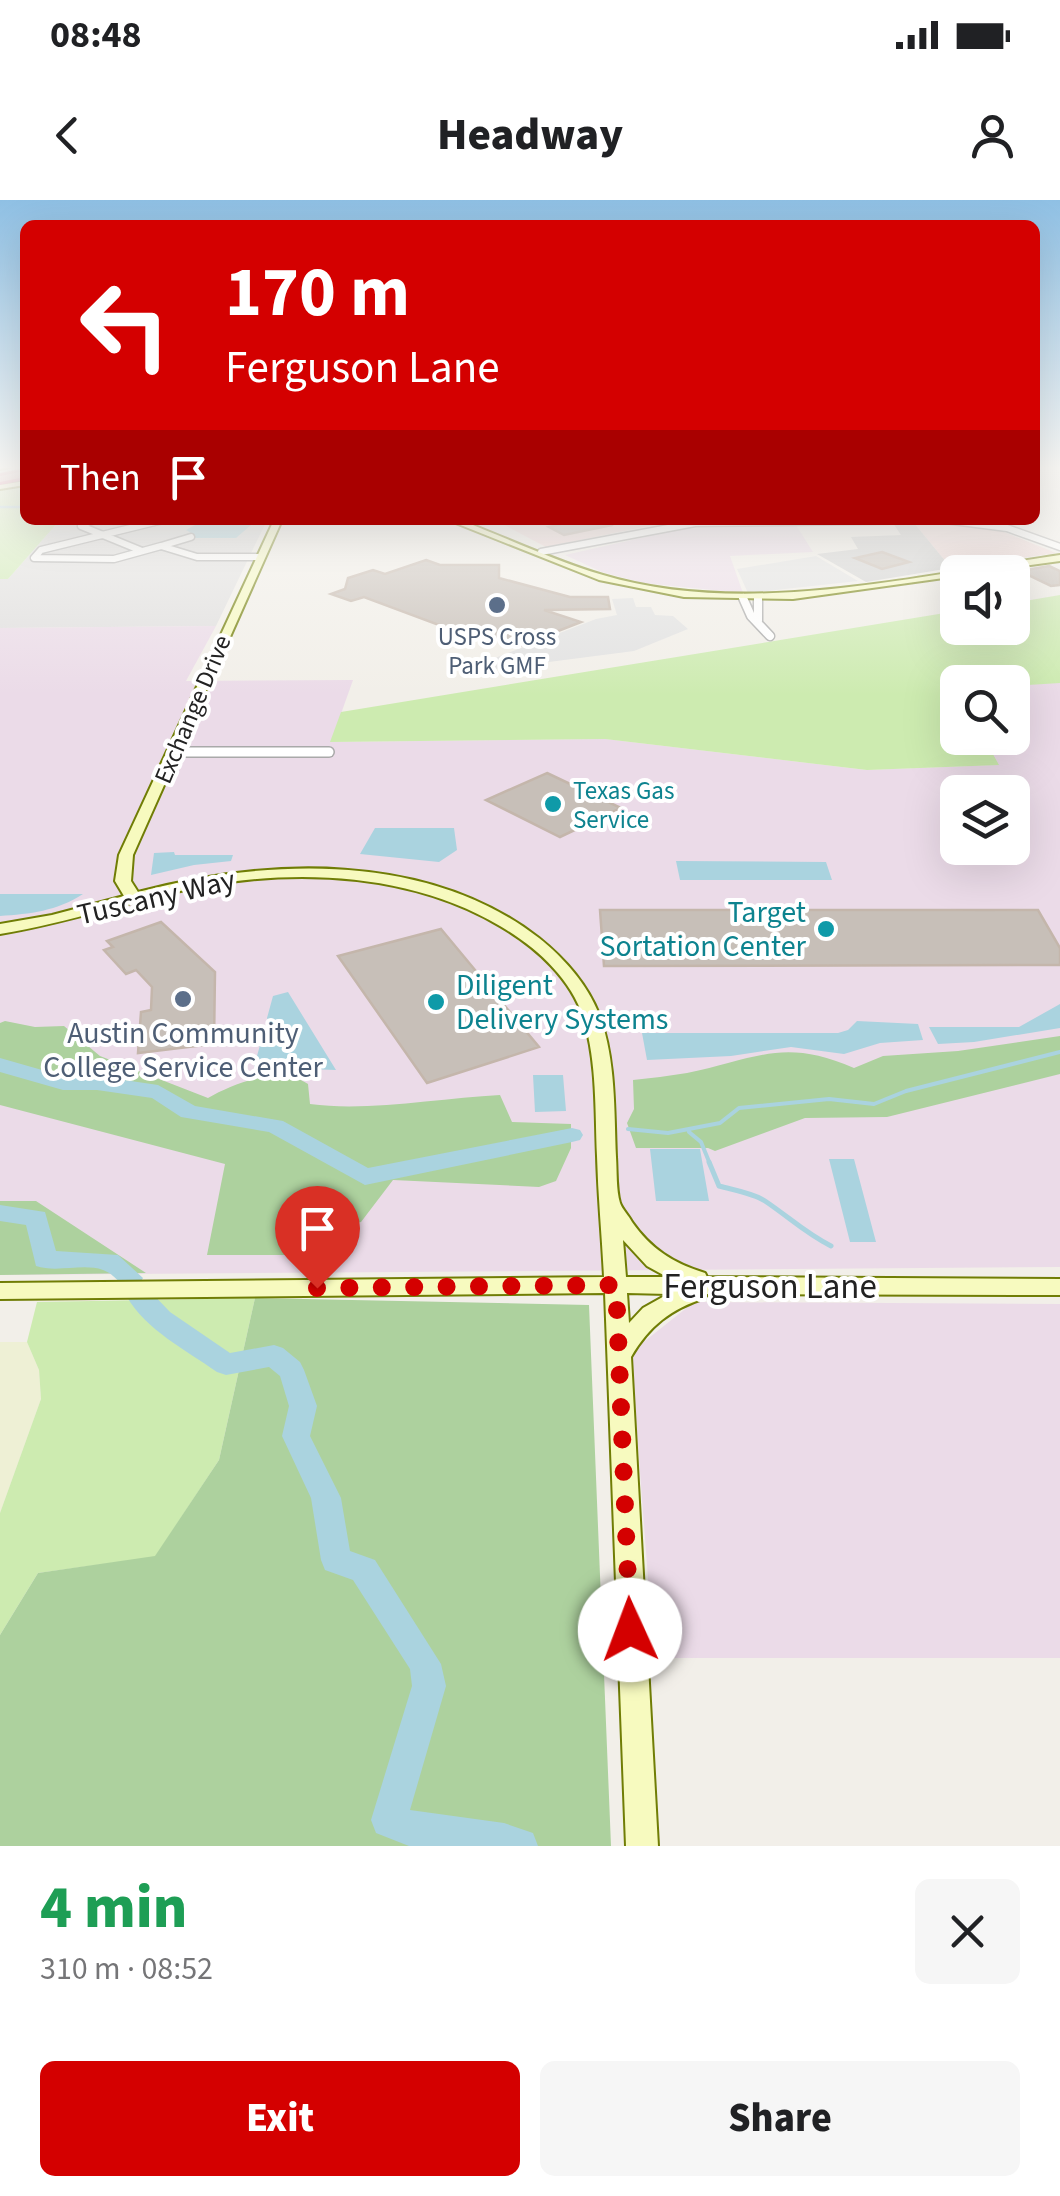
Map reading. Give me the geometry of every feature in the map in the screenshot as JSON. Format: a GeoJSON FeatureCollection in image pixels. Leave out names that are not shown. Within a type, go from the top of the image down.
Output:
{"type":"FeatureCollection","features":[{"type":"Feature","properties":{"kind":"street"},"geometry":{"type":"LineString","coordinates":[[74,542],[41,550],[34,558],[114,559],[175,542]]}},
{"type":"Feature","properties":{"kind":"street"},"geometry":{"type":"LineString","coordinates":[[118,542],[142,552]]}},
{"type":"Feature","properties":{"kind":"street","name":"Exchange Drive"},"geometry":{"type":"LineString","coordinates":[[134,899],[124,881],[126,856],[267,542]]}},
{"type":"Feature","properties":{"kind":"street"},"geometry":{"type":"LineString","coordinates":[[512,542],[626,584],[684,594],[758,598],[940,575]]}},
{"type":"Feature","properties":{"kind":"street"},"geometry":{"type":"LineString","coordinates":[[523,542],[545,554],[596,542]]}},
{"type":"Feature","properties":{"kind":"street"},"geometry":{"type":"LineString","coordinates":[[161,546],[206,557],[260,557]]}},
{"type":"Feature","properties":{"kind":"street"},"geometry":{"type":"LineString","coordinates":[[200,569],[206,557]]}},
{"type":"Feature","properties":{"kind":"street"},"geometry":{"type":"LineString","coordinates":[[1030,562],[1060,558]]}},
{"type":"Feature","properties":{"kind":"street"},"geometry":{"type":"LineString","coordinates":[[743,598],[751,616],[770,636]]}},
{"type":"Feature","properties":{"kind":"street"},"geometry":{"type":"LineString","coordinates":[[758,598],[758,621]]}},
{"type":"Feature","properties":{"kind":"street"},"geometry":{"type":"LineString","coordinates":[[176,752],[330,752]]}},
{"type":"Feature","properties":{"kind":"street","name":"Tuscany Way"},"geometry":{"type":"LineString","coordinates":[[0,929],[246,876],[326,874],[428,890],[466,902],[498,918],[554,960],[585,1002],[596,1027],[616,1285],[642,1846]]}},
{"type":"Feature","properties":{"kind":"street"},"geometry":{"type":"LineString","coordinates":[[610,1202],[635,1242],[655,1263],[722,1286]]}},
{"type":"Feature","properties":{"kind":"street","name":"Ferguson Lane"},"geometry":{"type":"LineString","coordinates":[[0,1291],[616,1285],[1060,1287]]}},
{"type":"Feature","properties":{"kind":"street"},"geometry":{"type":"LineString","coordinates":[[619,1357],[636,1328],[656,1308],[722,1286]]}},
{"type":"Feature","properties":{"kind":"shaded area"},"geometry":{"type":"Polygon","coordinates":[[[41,542],[257,542],[216,626],[0,628],[0,579],[8,579],[41,542]]]}},
{"type":"Feature","properties":{"kind":"shaded area"},"geometry":{"type":"Polygon","coordinates":[[[536,542],[571,542],[546,547],[536,542]]]}},
{"type":"Feature","properties":{"kind":"shaded area"},"geometry":{"type":"Polygon","coordinates":[[[624,542],[807,542],[813,552],[730,556],[743,593],[643,583],[602,572],[565,555],[624,542]]]}},
{"type":"Feature","properties":{"kind":"shaded area"},"geometry":{"type":"Polygon","coordinates":[[[854,542],[929,542],[940,555],[940,570],[866,582],[817,554],[858,549],[854,542]]]}},
{"type":"Feature","properties":{"kind":"shaded area"},"geometry":{"type":"Polygon","coordinates":[[[929,542],[1028,542],[1056,553],[1030,557],[940,555],[929,542]]]}},
{"type":"Feature","properties":{"kind":"shaded area"},"geometry":{"type":"Polygon","coordinates":[[[816,556],[858,581],[748,593],[737,569],[816,556]]]}},
{"type":"Feature","properties":{"kind":"shaded area"},"geometry":{"type":"Polygon","coordinates":[[[633,598],[636,607],[651,607],[655,615],[673,616],[688,629],[634,651],[472,672],[467,669],[596,619],[617,615],[612,599],[633,598]]]}},
{"type":"Feature","properties":{"kind":"shaded area"},"geometry":{"type":"Polygon","coordinates":[[[216,626],[186,681],[353,680],[331,742],[605,739],[867,770],[998,765],[993,755],[1030,755],[1030,679],[1060,673],[1060,1267],[0,1275],[0,628],[216,626]]]}},
{"type":"Feature","properties":{"kind":"shaded area"},"geometry":{"type":"Polygon","coordinates":[[[694,1302],[1060,1304],[1060,1658],[654,1658],[631,1352],[694,1302]]]}},
{"type":"Feature","properties":{"kind":"green space"},"geometry":{"type":"Polygon","coordinates":[[[0,542],[41,542],[8,579],[0,579],[0,542]]]}},
{"type":"Feature","properties":{"kind":"green space"},"geometry":{"type":"Polygon","coordinates":[[[1060,595],[1060,683],[1030,685],[1030,665],[940,665],[940,755],[993,755],[999,765],[867,770],[605,739],[330,742],[341,712],[940,614],[940,645],[1030,645],[1030,600],[1060,595]]]}},
{"type":"Feature","properties":{"kind":"green space"},"geometry":{"type":"Polygon","coordinates":[[[0,1023],[35,1027],[64,1026],[100,1056],[208,1098],[244,1082],[271,1076],[308,1084],[310,1104],[332,1106],[500,1095],[512,1122],[571,1124],[571,1148],[556,1181],[539,1187],[393,1180],[361,1222],[305,1233],[285,1255],[207,1255],[225,1164],[0,1105],[0,1023]]]}},
{"type":"Feature","properties":{"kind":"green space"},"geometry":{"type":"Polygon","coordinates":[[[1060,1036],[1060,1074],[887,1117],[805,1118],[715,1151],[636,1148],[627,1123],[634,1109],[633,1080],[788,1052],[854,1068],[883,1056],[958,1051],[1060,1036]]]}},
{"type":"Feature","properties":{"kind":"green space"},"geometry":{"type":"Polygon","coordinates":[[[0,1201],[36,1201],[146,1273],[0,1275],[0,1201]]]}},
{"type":"Feature","properties":{"kind":"green space"},"geometry":{"type":"Polygon","coordinates":[[[255,1298],[219,1460],[155,1557],[38,1573],[0,1635],[0,1513],[41,1399],[39,1370],[27,1342],[37,1302],[255,1298]]]}},
{"type":"Feature","properties":{"kind":"green space"},"geometry":{"type":"Polygon","coordinates":[[[255,1298],[589,1305],[611,1846],[0,1846],[0,1635],[38,1573],[155,1556],[219,1460],[255,1298]]]}},
{"type":"Feature","properties":{"kind":"green space"},"geometry":{"type":"Polygon","coordinates":[[[0,1342],[27,1342],[39,1370],[41,1399],[0,1513],[0,1342]]]}},
{"type":"Feature","properties":{"kind":"water"},"geometry":{"type":"Polygon","coordinates":[[[375,828],[454,828],[457,850],[439,862],[360,854],[375,828]]]}},
{"type":"Feature","properties":{"kind":"water"},"geometry":{"type":"Polygon","coordinates":[[[154,853],[233,855],[231,861],[151,875],[154,853]]]}},
{"type":"Feature","properties":{"kind":"water"},"geometry":{"type":"Polygon","coordinates":[[[676,861],[826,862],[832,880],[680,880],[676,861]]]}},
{"type":"Feature","properties":{"kind":"water"},"geometry":{"type":"Polygon","coordinates":[[[0,894],[83,894],[43,911],[0,916],[0,894]]]}},
{"type":"Feature","properties":{"kind":"water"},"geometry":{"type":"Polygon","coordinates":[[[288,992],[336,1070],[254,1067],[260,1045],[278,1039],[267,1018],[273,996],[288,992]]]}},
{"type":"Feature","properties":{"kind":"water"},"geometry":{"type":"Polygon","coordinates":[[[1060,1004],[1060,1028],[938,1044],[929,1027],[1019,1027],[1060,1004]]]}},
{"type":"Feature","properties":{"kind":"water"},"geometry":{"type":"Polygon","coordinates":[[[857,1021],[918,1024],[923,1040],[880,1043],[844,1054],[791,1047],[731,1056],[647,1060],[642,1033],[838,1033],[857,1021]]]}},
{"type":"Feature","properties":{"kind":"water"},"geometry":{"type":"Polygon","coordinates":[[[533,1075],[563,1075],[566,1111],[535,1112],[533,1075]]]}},
{"type":"Feature","properties":{"kind":"water"},"geometry":{"type":"Polygon","coordinates":[[[650,1149],[700,1149],[709,1201],[656,1201],[650,1149]]]}},
{"type":"Feature","properties":{"kind":"water"},"geometry":{"type":"Polygon","coordinates":[[[829,1159],[854,1159],[876,1242],[850,1242],[829,1159]]]}},
{"type":"Feature","properties":{"kind":"building"},"geometry":{"type":"Polygon","coordinates":[[[882,552],[909,562],[882,569],[855,558],[882,552]]]}},
{"type":"Feature","properties":{"kind":"building","name":"USPS Cross Park GMF"},"geometry":{"type":"Polygon","coordinates":[[[426,560],[440,565],[499,565],[499,578],[570,597],[608,597],[610,609],[544,610],[581,622],[520,646],[475,630],[447,628],[364,597],[351,601],[331,594],[345,589],[348,578],[373,570],[385,574],[426,560]]]}},
{"type":"Feature","properties":{"kind":"building"},"geometry":{"type":"Polygon","coordinates":[[[1049,566],[1060,571],[1060,585],[1051,586],[1030,576],[1030,569],[1049,566]]]}},
{"type":"Feature","properties":{"kind":"building","name":"Texas Gas Service"},"geometry":{"type":"Polygon","coordinates":[[[547,773],[621,808],[560,837],[486,800],[547,773]]]}},
{"type":"Feature","properties":{"kind":"building","name":"Target Sortation Center"},"geometry":{"type":"Polygon","coordinates":[[[600,910],[1038,910],[1060,948],[1060,965],[604,966],[600,910]]]}},
{"type":"Feature","properties":{"kind":"building","name":"Austin Community College Service Center"},"geometry":{"type":"Polygon","coordinates":[[[161,922],[215,972],[214,1044],[138,1053],[141,1012],[151,1010],[152,987],[136,970],[126,974],[104,950],[113,947],[107,941],[161,922]]]}},
{"type":"Feature","properties":{"kind":"building","name":"Diligent Delivery Systems"},"geometry":{"type":"Polygon","coordinates":[[[441,929],[539,1047],[427,1083],[338,956],[441,929]]]}},
{"type":"Feature","properties":{"kind":"waterway"},"geometry":{"type":"LineString","coordinates":[[628,1129],[668,1133],[720,1123],[739,1108],[829,1099],[874,1104],[906,1091],[1060,1052]]}},
{"type":"Feature","properties":{"kind":"waterway"},"geometry":{"type":"LineString","coordinates":[[0,1065],[63,1083],[97,1083],[158,1092],[189,1112],[275,1126],[365,1177],[572,1135]]}},
{"type":"Feature","properties":{"kind":"waterway"},"geometry":{"type":"LineString","coordinates":[[689,1132],[701,1142],[710,1164]]}},
{"type":"Feature","properties":{"kind":"waterway"},"geometry":{"type":"LineString","coordinates":[[709,1162],[719,1186],[760,1198],[831,1246]]}},
{"type":"Feature","properties":{"kind":"waterway"},"geometry":{"type":"LineString","coordinates":[[0,1213],[37,1218],[45,1260],[109,1261],[130,1278]]}},
{"type":"Feature","properties":{"kind":"waterway"},"geometry":{"type":"LineString","coordinates":[[140,1297],[161,1319],[226,1364],[274,1356],[291,1370],[303,1406],[296,1436],[326,1498],[336,1560],[364,1570],[425,1664],[429,1686],[389,1820],[420,1831],[487,1838],[520,1846]]}},
{"type":"Feature","properties":{"kind":"place","name":"USPS Cross Park GMF"},"geometry":{"type":"Point","coordinates":[497,605]}},
{"type":"Feature","properties":{"kind":"place","name":"Texas Gas Service"},"geometry":{"type":"Point","coordinates":[553,804]}},
{"type":"Feature","properties":{"kind":"place","name":"Target Sortation Center"},"geometry":{"type":"Point","coordinates":[826,929]}},
{"type":"Feature","properties":{"kind":"place","name":"Austin Community College Service Center"},"geometry":{"type":"Point","coordinates":[183,999]}},
{"type":"Feature","properties":{"kind":"place","name":"Diligent Delivery Systems"},"geometry":{"type":"Point","coordinates":[436,1002]}},
{"type":"Feature","properties":{"kind":"route"},"geometry":{"type":"LineString","coordinates":[[317,1288],[616,1285],[630,1630]]}}]}
